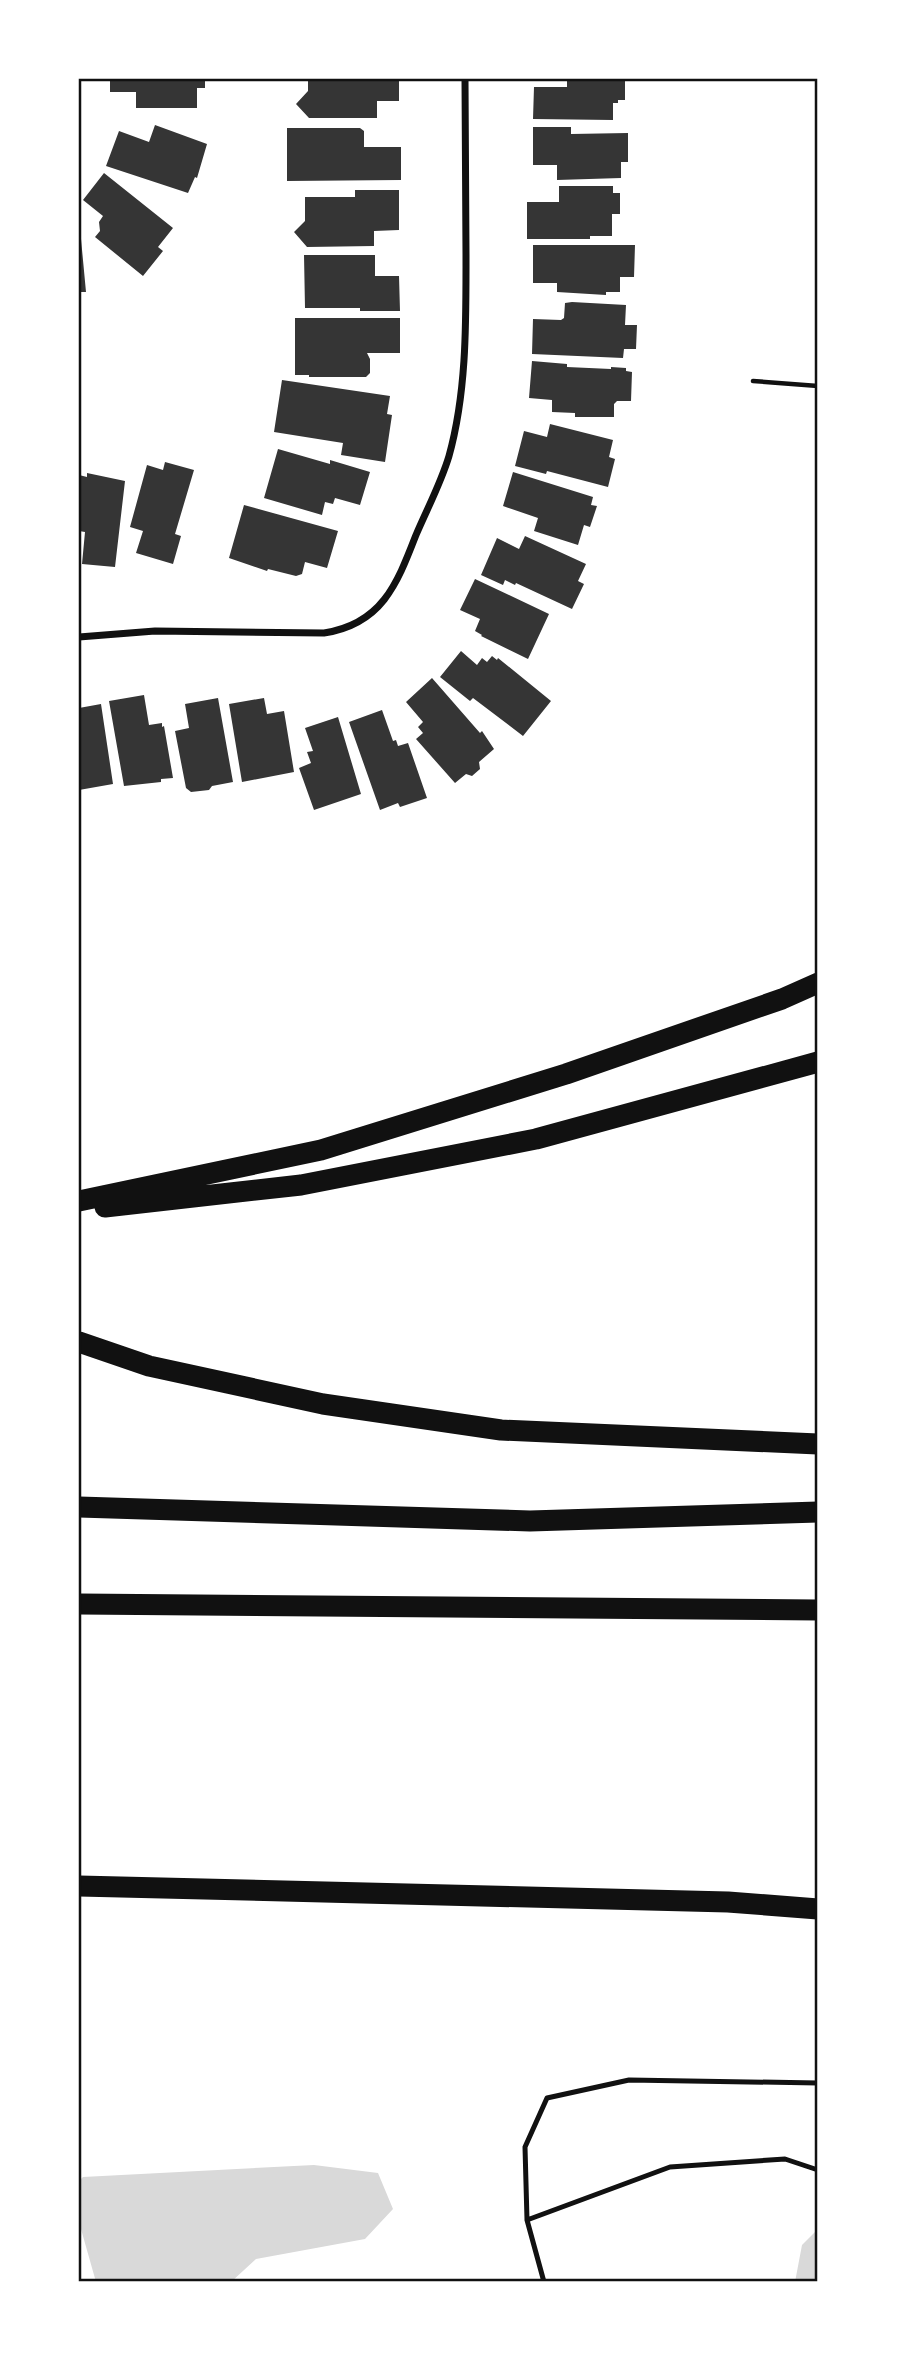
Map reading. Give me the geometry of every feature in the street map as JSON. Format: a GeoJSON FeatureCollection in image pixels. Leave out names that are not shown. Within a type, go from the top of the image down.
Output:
{"type":"FeatureCollection","features":[{"type":"Feature","properties":{"kind":"highway"},"geometry":{"type":"LineString","coordinates":[[79,1201],[321,1150],[566,1074],[782,999],[818,983]]}},
{"type":"Feature","properties":{"kind":"highway"},"geometry":{"type":"LineString","coordinates":[[79,1210],[301,1185],[536,1139],[818,1062]]}},
{"type":"Feature","properties":{"kind":"highway"},"geometry":{"type":"LineString","coordinates":[[79,1342],[149,1366],[323,1404],[501,1430],[818,1444]]}},
{"type":"Feature","properties":{"kind":"highway"},"geometry":{"type":"LineString","coordinates":[[79,1507],[530,1521],[818,1512]]}},
{"type":"Feature","properties":{"kind":"highway"},"geometry":{"type":"LineString","coordinates":[[79,1604],[818,1610]]}},
{"type":"Feature","properties":{"kind":"highway"},"geometry":{"type":"LineString","coordinates":[[79,1886],[728,1902],[818,1909]]}},
{"type":"Feature","properties":{"kind":"street"},"geometry":{"type":"LineString","coordinates":[[79,637],[155,631],[324,633],[342,630],[365,619],[382,605],[400,574],[449,456],[456,415],[465,357],[465,79]]}},
{"type":"Feature","properties":{"kind":"lane"},"geometry":{"type":"LineString","coordinates":[[544,2282],[527,2220],[525,2147],[547,2098],[629,2080],[818,2083]]}},
{"type":"Feature","properties":{"kind":"lane"},"geometry":{"type":"LineString","coordinates":[[527,2220],[670,2167],[785,2159],[818,2170]]}},
{"type":"Feature","properties":{"kind":"path"},"geometry":{"type":"LineString","coordinates":[[753,381],[818,386]]}},
{"type":"Feature","properties":{"kind":"shaded area"},"geometry":{"type":"Polygon","coordinates":[[[314,2165],[378,2173],[393,2209],[365,2239],[256,2259],[231,2282],[96,2282],[79,2222],[79,2181],[83,2177],[314,2165]]]}},
{"type":"Feature","properties":{"kind":"shaded area"},"geometry":{"type":"Polygon","coordinates":[[[818,2229],[818,2282],[795,2282],[802,2245],[818,2229]]]}},
{"type":"Feature","properties":{"kind":"building"},"geometry":{"type":"Polygon","coordinates":[[[110,79],[205,79],[205,88],[197,88],[197,108],[136,108],[136,92],[110,92],[110,79]]]}},
{"type":"Feature","properties":{"kind":"building"},"geometry":{"type":"Polygon","coordinates":[[[308,79],[399,79],[399,101],[377,101],[377,118],[309,118],[296,104],[308,91],[308,79]]]}},
{"type":"Feature","properties":{"kind":"building"},"geometry":{"type":"Polygon","coordinates":[[[567,79],[625,79],[625,100],[613,103],[613,120],[533,119],[534,87],[567,87],[567,79]]]}},
{"type":"Feature","properties":{"kind":"building"},"geometry":{"type":"Polygon","coordinates":[[[155,125],[207,144],[197,178],[195,177],[188,193],[106,166],[119,131],[149,142],[155,125]]]}},
{"type":"Feature","properties":{"kind":"building"},"geometry":{"type":"Polygon","coordinates":[[[533,127],[571,127],[571,134],[628,133],[628,162],[621,162],[621,178],[557,180],[557,165],[533,165],[533,127]]]}},
{"type":"Feature","properties":{"kind":"building"},"geometry":{"type":"Polygon","coordinates":[[[287,128],[360,128],[364,131],[364,147],[401,147],[401,180],[287,181],[287,128]]]}},
{"type":"Feature","properties":{"kind":"building"},"geometry":{"type":"Polygon","coordinates":[[[104,173],[173,228],[158,247],[163,251],[143,276],[95,237],[100,231],[99,222],[103,216],[83,200],[104,173]]]}},
{"type":"Feature","properties":{"kind":"building"},"geometry":{"type":"Polygon","coordinates":[[[559,186],[613,186],[613,193],[620,193],[620,214],[612,214],[612,236],[590,236],[590,239],[527,239],[527,202],[559,202],[559,186]]]}},
{"type":"Feature","properties":{"kind":"building"},"geometry":{"type":"Polygon","coordinates":[[[355,190],[399,190],[399,230],[374,231],[374,246],[307,247],[294,232],[305,221],[305,197],[355,197],[355,190]]]}},
{"type":"Feature","properties":{"kind":"building"},"geometry":{"type":"Polygon","coordinates":[[[81,239],[86,292],[79,292],[81,239]]]}},
{"type":"Feature","properties":{"kind":"building"},"geometry":{"type":"Polygon","coordinates":[[[533,245],[635,245],[634,277],[620,277],[620,292],[606,292],[606,295],[557,292],[557,283],[533,283],[533,245]]]}},
{"type":"Feature","properties":{"kind":"building"},"geometry":{"type":"Polygon","coordinates":[[[304,255],[375,255],[375,276],[399,276],[400,311],[305,308],[304,255]]]}},
{"type":"Feature","properties":{"kind":"building"},"geometry":{"type":"Polygon","coordinates":[[[565,303],[626,305],[625,325],[637,325],[636,349],[624,349],[623,358],[532,354],[533,319],[561,320],[564,318],[565,303]]]}},
{"type":"Feature","properties":{"kind":"building"},"geometry":{"type":"Polygon","coordinates":[[[295,318],[400,318],[400,353],[367,353],[370,373],[366,377],[295,375],[295,318]]]}},
{"type":"Feature","properties":{"kind":"building"},"geometry":{"type":"Polygon","coordinates":[[[532,361],[567,364],[567,367],[626,368],[626,371],[632,372],[631,401],[617,401],[614,404],[614,417],[575,417],[575,413],[552,412],[552,400],[529,398],[532,361]]]}},
{"type":"Feature","properties":{"kind":"building"},"geometry":{"type":"Polygon","coordinates":[[[282,380],[390,396],[387,414],[392,415],[385,462],[341,455],[343,443],[274,432],[282,380]]]}},
{"type":"Feature","properties":{"kind":"building"},"geometry":{"type":"Polygon","coordinates":[[[550,424],[613,440],[609,457],[615,459],[608,487],[547,471],[546,474],[515,466],[524,431],[547,437],[550,424]]]}},
{"type":"Feature","properties":{"kind":"building"},"geometry":{"type":"Polygon","coordinates":[[[278,449],[370,472],[360,505],[335,498],[333,504],[325,502],[322,515],[264,498],[278,449]]]}},
{"type":"Feature","properties":{"kind":"building"},"geometry":{"type":"Polygon","coordinates":[[[165,462],[194,470],[175,534],[181,536],[173,564],[136,553],[143,531],[130,527],[147,465],[163,470],[165,462]]]}},
{"type":"Feature","properties":{"kind":"building"},"geometry":{"type":"Polygon","coordinates":[[[513,472],[593,497],[591,505],[597,506],[590,527],[584,525],[578,545],[534,531],[538,518],[503,506],[513,472]]]}},
{"type":"Feature","properties":{"kind":"building"},"geometry":{"type":"Polygon","coordinates":[[[87,473],[125,481],[115,567],[82,564],[85,532],[79,531],[79,475],[87,477],[87,473]]]}},
{"type":"Feature","properties":{"kind":"building"},"geometry":{"type":"Polygon","coordinates":[[[244,505],[338,531],[327,568],[305,562],[302,574],[296,576],[268,569],[267,571],[229,558],[244,505]]]}},
{"type":"Feature","properties":{"kind":"building"},"geometry":{"type":"Polygon","coordinates":[[[525,536],[586,564],[578,581],[584,584],[572,609],[516,583],[515,585],[505,580],[503,585],[481,575],[497,538],[519,549],[525,536]]]}},
{"type":"Feature","properties":{"kind":"building"},"geometry":{"type":"Polygon","coordinates":[[[475,579],[549,614],[528,659],[481,636],[475,631],[480,619],[460,610],[475,579]]]}},
{"type":"Feature","properties":{"kind":"building"},"geometry":{"type":"Polygon","coordinates":[[[461,651],[477,665],[482,658],[487,662],[492,656],[497,660],[498,658],[551,701],[523,736],[473,698],[470,701],[440,677],[461,651]]]}},
{"type":"Feature","properties":{"kind":"building"},"geometry":{"type":"Polygon","coordinates":[[[432,678],[480,733],[482,731],[494,749],[479,762],[480,769],[472,776],[466,774],[455,783],[416,739],[423,733],[418,727],[423,722],[406,702],[432,678]]]}},
{"type":"Feature","properties":{"kind":"building"},"geometry":{"type":"Polygon","coordinates":[[[144,695],[149,725],[162,723],[162,727],[164,726],[173,778],[124,786],[109,701],[144,695]]]}},
{"type":"Feature","properties":{"kind":"building"},"geometry":{"type":"Polygon","coordinates":[[[218,698],[233,782],[212,786],[209,790],[191,792],[186,788],[175,731],[189,728],[185,704],[218,698]]]}},
{"type":"Feature","properties":{"kind":"building"},"geometry":{"type":"Polygon","coordinates":[[[264,698],[267,714],[284,711],[294,772],[242,782],[229,704],[264,698]]]}},
{"type":"Feature","properties":{"kind":"building"},"geometry":{"type":"Polygon","coordinates":[[[101,704],[113,784],[79,790],[79,708],[101,704]]]}},
{"type":"Feature","properties":{"kind":"building"},"geometry":{"type":"Polygon","coordinates":[[[382,710],[393,741],[396,740],[398,746],[408,743],[427,798],[400,807],[398,803],[380,810],[349,722],[382,710]]]}},
{"type":"Feature","properties":{"kind":"building"},"geometry":{"type":"Polygon","coordinates":[[[338,717],[361,794],[314,810],[299,768],[311,763],[307,752],[313,751],[305,728],[338,717]]]}}]}
